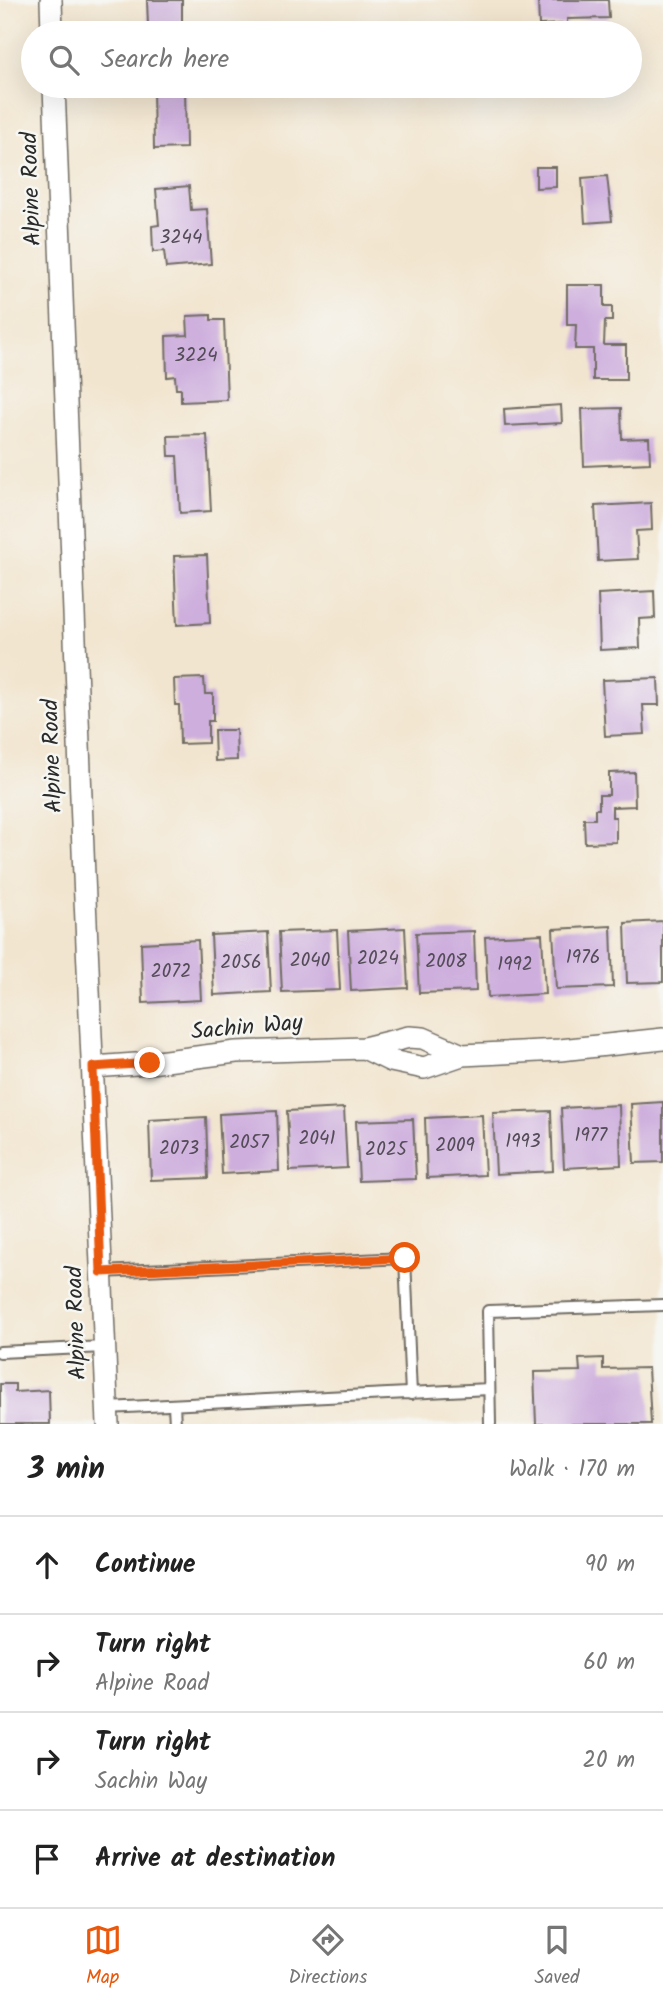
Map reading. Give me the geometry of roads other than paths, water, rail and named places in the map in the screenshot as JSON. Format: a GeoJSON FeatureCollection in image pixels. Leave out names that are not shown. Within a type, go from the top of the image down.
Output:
{"type":"FeatureCollection","features":[{"type":"Feature","properties":{"kind":"street"},"geometry":{"type":"LineString","coordinates":[[51,0],[52,21]]}},
{"type":"Feature","properties":{"kind":"street","name":"Alpine Road"},"geometry":{"type":"LineString","coordinates":[[54,98],[108,1416]]}},
{"type":"Feature","properties":{"kind":"street","name":"Sachin Way"},"geometry":{"type":"LineString","coordinates":[[93,1067],[236,1052],[364,1048],[401,1039],[424,1038],[462,1055]]}},
{"type":"Feature","properties":{"kind":"street","name":"Sachin Way"},"geometry":{"type":"LineString","coordinates":[[364,1048],[391,1061],[424,1068],[462,1055],[560,1050],[663,1039]]}},
{"type":"Feature","properties":{"kind":"lane"},"geometry":{"type":"LineString","coordinates":[[101,1272],[405,1258],[411,1394]]}},
{"type":"Feature","properties":{"kind":"lane"},"geometry":{"type":"LineString","coordinates":[[490,1424],[488,1311],[663,1305]]}},
{"type":"Feature","properties":{"kind":"lane"},"geometry":{"type":"LineString","coordinates":[[0,1352],[104,1347]]}},
{"type":"Feature","properties":{"kind":"lane"},"geometry":{"type":"LineString","coordinates":[[108,1416],[174,1405],[489,1389]]}},
{"type":"Feature","properties":{"kind":"lane"},"geometry":{"type":"LineString","coordinates":[[174,1405],[175,1424]]}}]}
